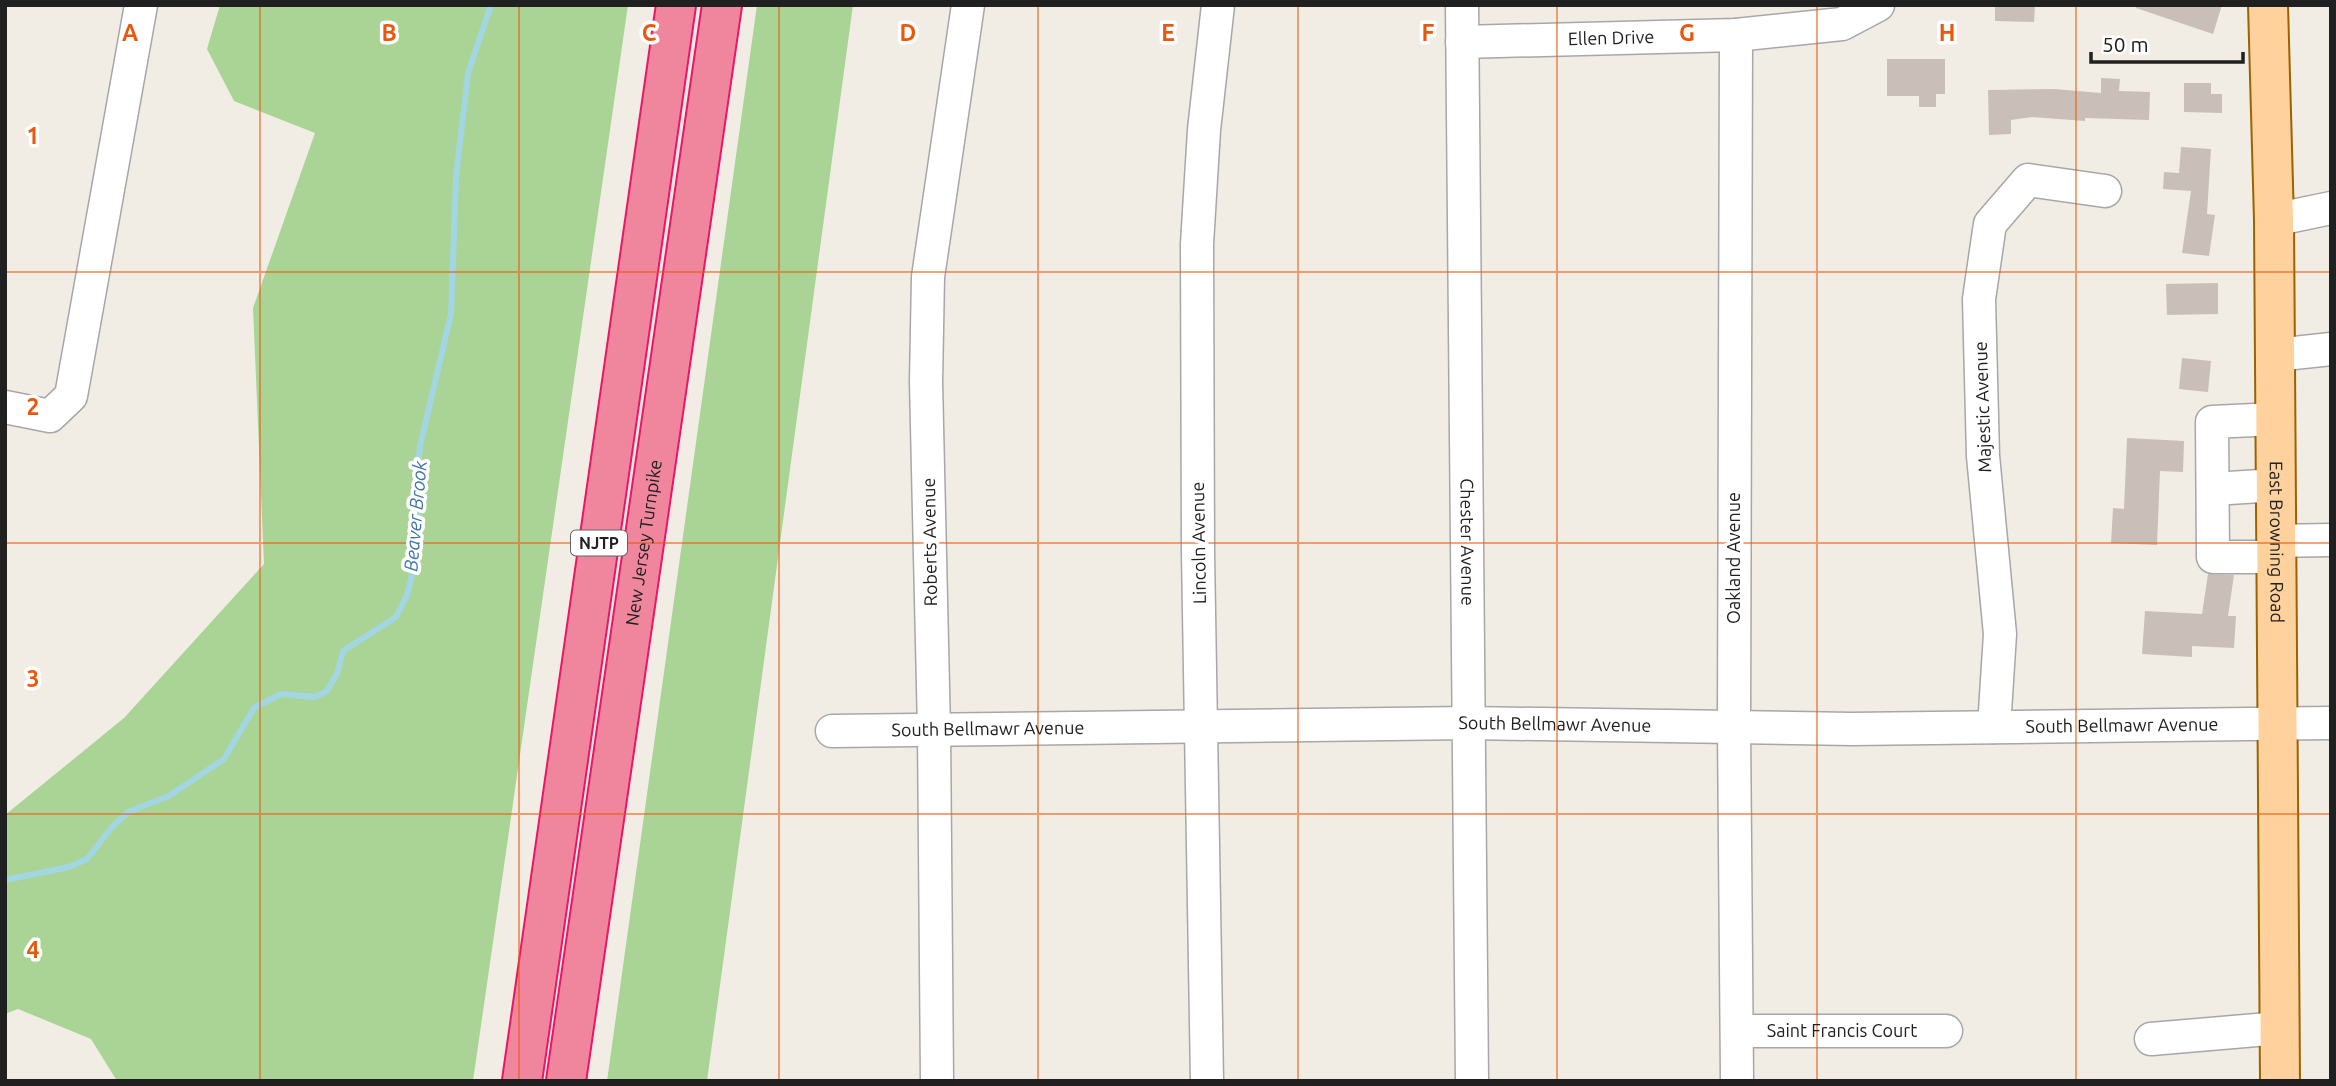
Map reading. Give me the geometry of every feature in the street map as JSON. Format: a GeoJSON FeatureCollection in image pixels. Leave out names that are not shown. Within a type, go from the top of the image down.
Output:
{"type":"FeatureCollection","features":[{"type":"Feature","properties":{"kind":"highway","name":"NJTP"},"geometry":{"type":"LineString","coordinates":[[522,1081],[676,5]]}},
{"type":"Feature","properties":{"kind":"highway","name":"New Jersey Turnpike"},"geometry":{"type":"LineString","coordinates":[[566,1081],[722,5]]}},
{"type":"Feature","properties":{"kind":"main road","name":"East Browning Road"},"geometry":{"type":"LineString","coordinates":[[2268,5],[2274,220],[2280,1081]]}},
{"type":"Feature","properties":{"kind":"street"},"geometry":{"type":"LineString","coordinates":[[5,407],[50,415],[71,396],[141,5]]}},
{"type":"Feature","properties":{"kind":"street","name":"Roberts Avenue"},"geometry":{"type":"LineString","coordinates":[[937,1081],[934,730],[926,382],[928,277],[968,5]]}},
{"type":"Feature","properties":{"kind":"street","name":"Lincoln Avenue"},"geometry":{"type":"LineString","coordinates":[[1207,1081],[1198,553],[1197,244],[1204,130],[1218,5]]}},
{"type":"Feature","properties":{"kind":"street","name":"Chester Avenue"},"geometry":{"type":"LineString","coordinates":[[1462,5],[1472,1081]]}},
{"type":"Feature","properties":{"kind":"street","name":"Ellen Drive"},"geometry":{"type":"LineString","coordinates":[[1462,42],[1736,35],[1801,16],[1842,24],[1878,5]]}},
{"type":"Feature","properties":{"kind":"street","name":"Oakland Avenue"},"geometry":{"type":"LineString","coordinates":[[1736,35],[1734,726],[1738,1081]]}},
{"type":"Feature","properties":{"kind":"street","name":"Majestic Avenue"},"geometry":{"type":"LineString","coordinates":[[1994,727],[2000,635],[1983,456],[1979,299],[1990,224],[2028,180],[2105,191]]}},
{"type":"Feature","properties":{"kind":"street"},"geometry":{"type":"LineString","coordinates":[[2274,220],[2331,208]]}},
{"type":"Feature","properties":{"kind":"street"},"geometry":{"type":"LineString","coordinates":[[2275,355],[2331,349]]}},
{"type":"Feature","properties":{"kind":"street"},"geometry":{"type":"LineString","coordinates":[[2276,419],[2212,422],[2213,557],[2331,540]]}},
{"type":"Feature","properties":{"kind":"street"},"geometry":{"type":"LineString","coordinates":[[2213,489],[2276,485]]}},
{"type":"Feature","properties":{"kind":"street","name":"South Bellmawr Avenue"},"geometry":{"type":"LineString","coordinates":[[832,732],[1469,723],[1994,727],[2331,723]]}},
{"type":"Feature","properties":{"kind":"street"},"geometry":{"type":"LineString","coordinates":[[2151,1039],[2280,1028]]}},
{"type":"Feature","properties":{"kind":"street","name":"Saint Francis Court"},"geometry":{"type":"LineString","coordinates":[[1737,1031],[1947,1031]]}},
{"type":"Feature","properties":{"kind":"green space"},"geometry":{"type":"Polygon","coordinates":[[[220,5],[628,5],[473,1081],[117,1081],[91,1039],[18,1009],[5,1014],[5,815],[124,718],[264,564],[253,308],[315,133],[234,101],[207,49],[220,5]]]}},
{"type":"Feature","properties":{"kind":"green space"},"geometry":{"type":"Polygon","coordinates":[[[757,5],[853,5],[707,1081],[607,1081],[757,5]]]}},
{"type":"Feature","properties":{"kind":"building"},"geometry":{"type":"Polygon","coordinates":[[[1995,5],[2035,5],[2034,22],[1995,21],[1995,5]]]}},
{"type":"Feature","properties":{"kind":"building"},"geometry":{"type":"Polygon","coordinates":[[[2137,5],[2222,5],[2213,34],[2136,8],[2137,5]]]}},
{"type":"Feature","properties":{"kind":"building"},"geometry":{"type":"Polygon","coordinates":[[[1887,59],[1945,59],[1945,94],[1936,94],[1936,107],[1919,107],[1919,96],[1887,96],[1887,59]]]}},
{"type":"Feature","properties":{"kind":"building"},"geometry":{"type":"Polygon","coordinates":[[[2101,78],[2120,79],[2119,91],[2150,92],[2149,120],[2085,118],[2085,121],[2032,117],[2011,120],[2011,134],[1989,135],[1988,90],[2054,89],[2101,93],[2101,78]]]}},
{"type":"Feature","properties":{"kind":"building"},"geometry":{"type":"Polygon","coordinates":[[[2184,83],[2211,83],[2211,94],[2222,94],[2222,113],[2184,112],[2184,83]]]}},
{"type":"Feature","properties":{"kind":"building"},"geometry":{"type":"Polygon","coordinates":[[[2181,147],[2211,149],[2207,214],[2215,215],[2209,256],[2182,253],[2191,191],[2163,189],[2164,172],[2179,173],[2181,147]]]}},
{"type":"Feature","properties":{"kind":"building"},"geometry":{"type":"Polygon","coordinates":[[[2218,283],[2218,314],[2167,315],[2166,284],[2218,283]]]}},
{"type":"Feature","properties":{"kind":"building"},"geometry":{"type":"Polygon","coordinates":[[[2182,358],[2211,361],[2208,392],[2179,389],[2182,358]]]}},
{"type":"Feature","properties":{"kind":"building"},"geometry":{"type":"Polygon","coordinates":[[[2127,438],[2184,441],[2183,472],[2160,471],[2157,545],[2111,543],[2113,508],[2124,509],[2127,438]]]}},
{"type":"Feature","properties":{"kind":"building"},"geometry":{"type":"Polygon","coordinates":[[[2208,574],[2234,575],[2228,616],[2236,616],[2234,648],[2192,646],[2192,657],[2142,654],[2145,611],[2202,614],[2208,574]]]}},
{"type":"Feature","properties":{"kind":"waterway","name":"Beaver Brook"},"geometry":{"type":"LineString","coordinates":[[5,880],[69,867],[87,859],[112,827],[128,812],[169,796],[224,759],[254,708],[281,694],[314,697],[326,692],[337,674],[343,651],[396,617],[407,595],[413,571],[418,527],[417,476],[420,446],[451,314],[456,177],[468,73],[491,5]]}}]}
